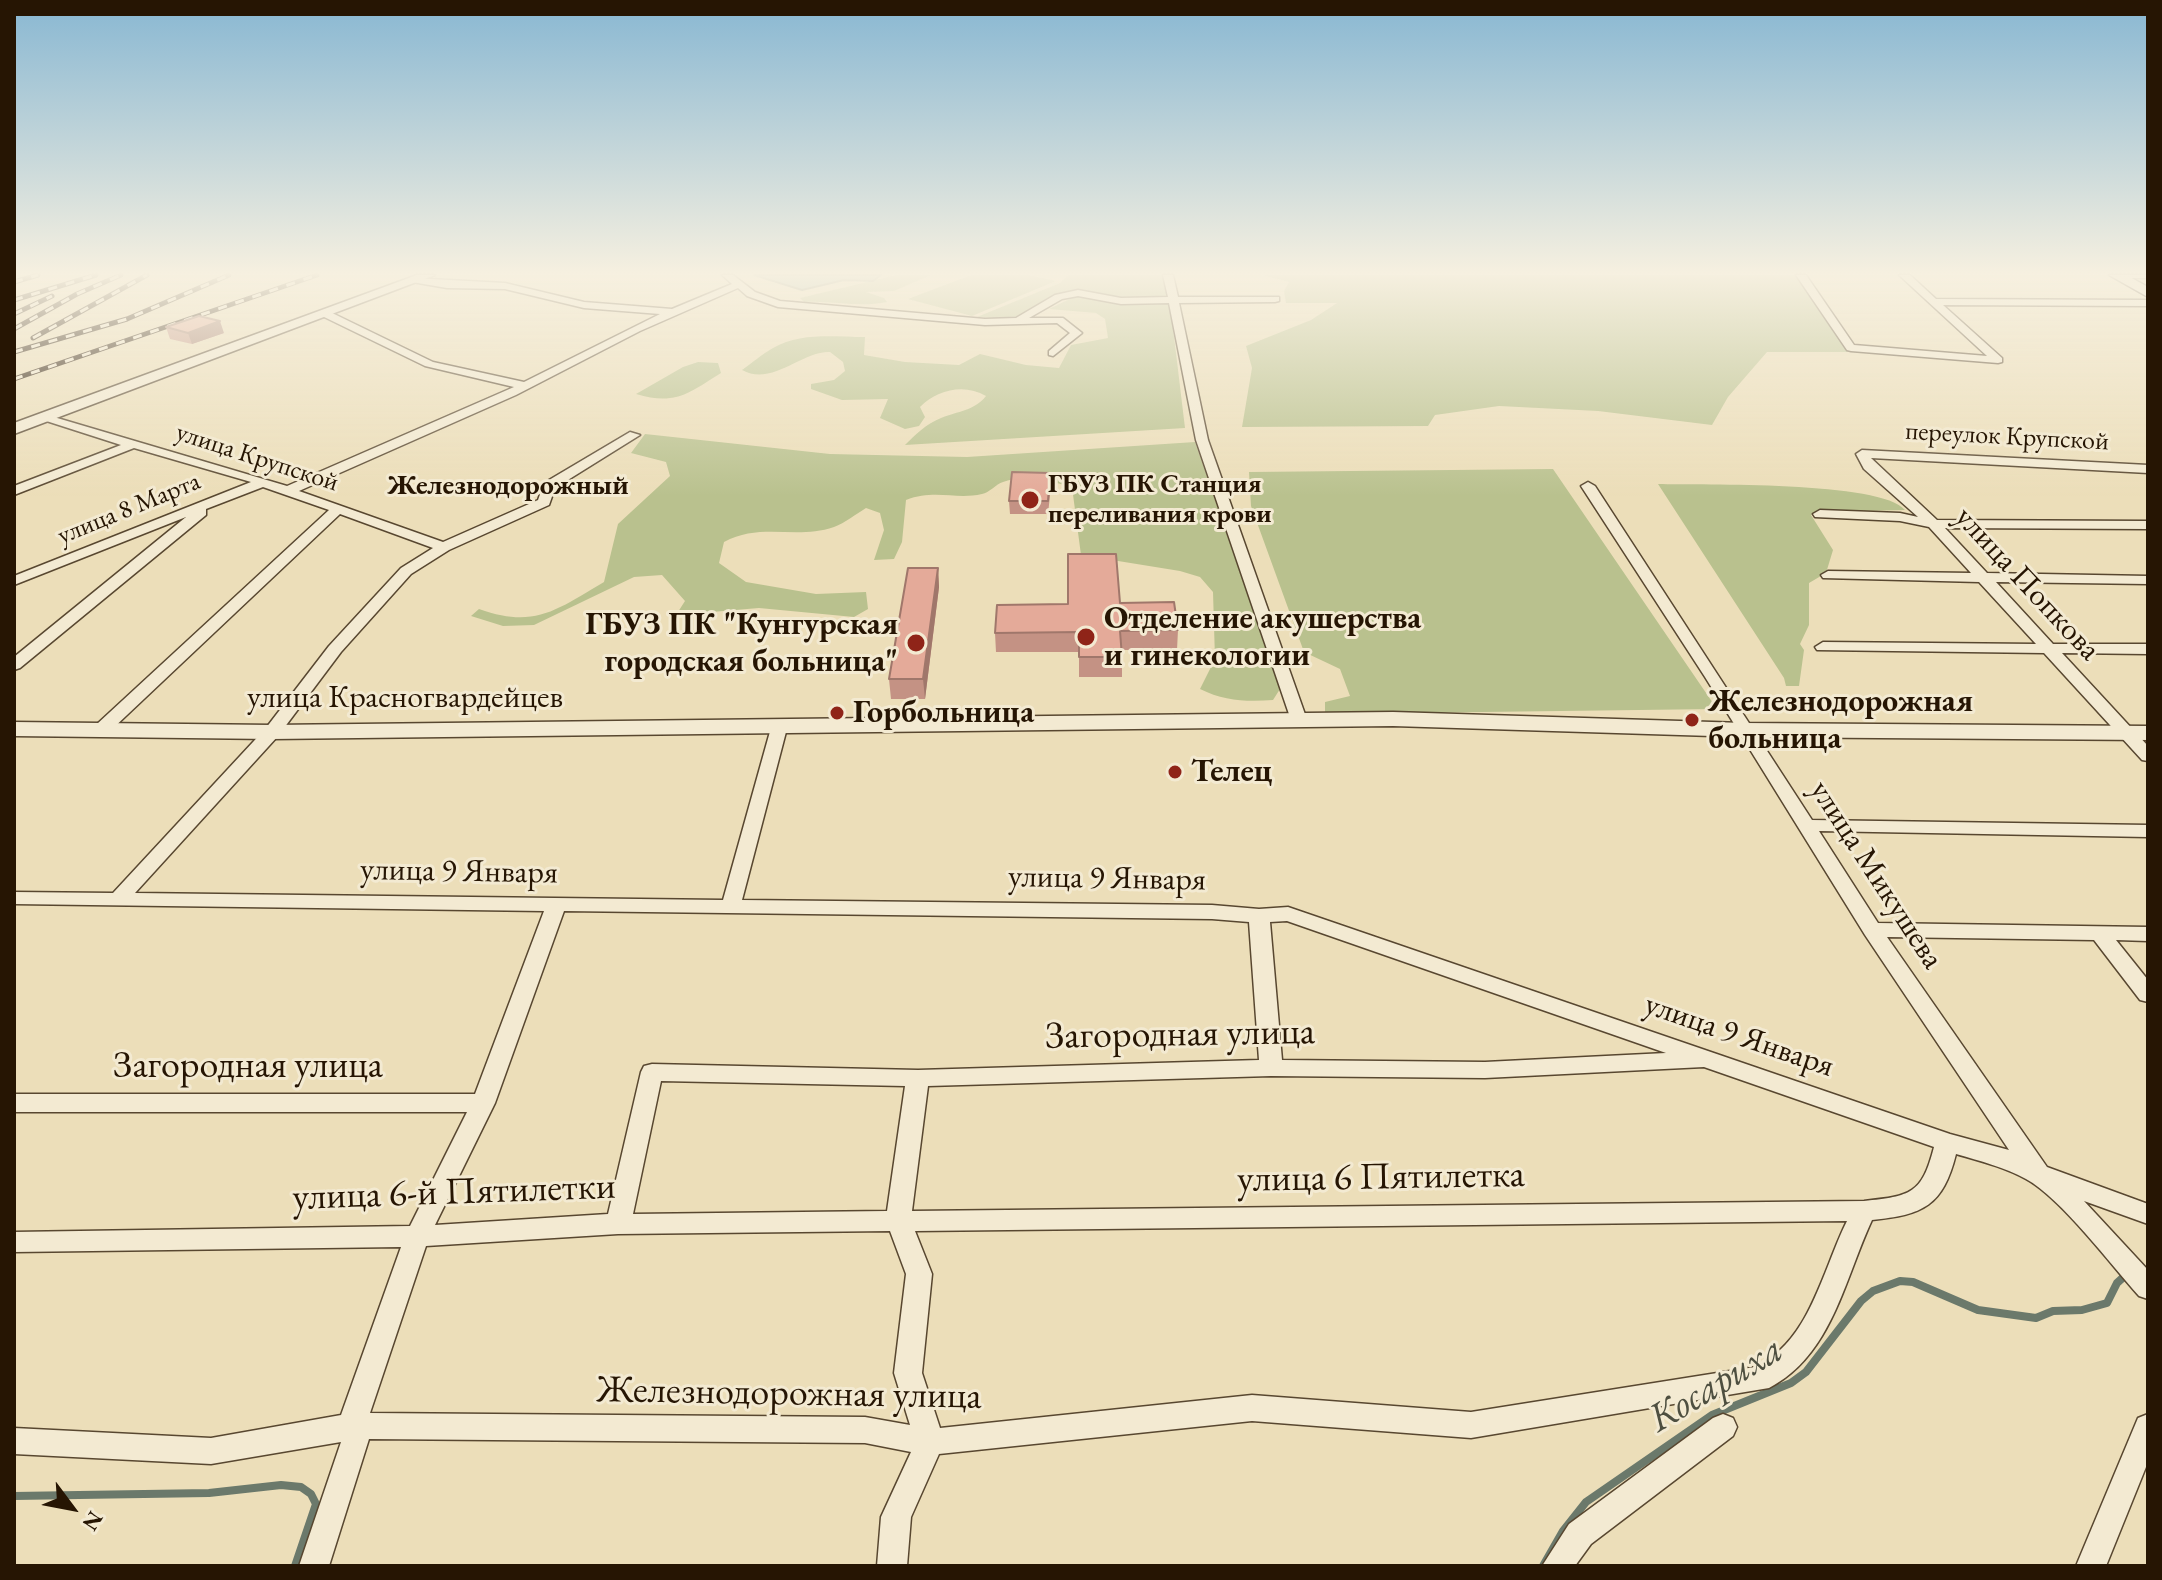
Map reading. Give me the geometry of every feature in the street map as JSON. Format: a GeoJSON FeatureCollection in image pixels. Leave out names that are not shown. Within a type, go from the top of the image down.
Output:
{"type":"FeatureCollection","features":[{"type":"Feature","properties":{"kind":"street"},"geometry":{"type":"LineString","coordinates":[[14,429],[48,420],[232,349]]}},
{"type":"Feature","properties":{"kind":"street"},"geometry":{"type":"LineString","coordinates":[[398,349],[429,364],[477,378],[524,386]]}},
{"type":"Feature","properties":{"kind":"street"},"geometry":{"type":"LineString","coordinates":[[288,491],[489,401],[518,392],[595,349]]}},
{"type":"Feature","properties":{"kind":"street"},"geometry":{"type":"LineString","coordinates":[[1053,353],[1058,349]]}},
{"type":"Feature","properties":{"kind":"street"},"geometry":{"type":"LineString","coordinates":[[1184,349],[1202,440],[1299,720]]}},
{"type":"Feature","properties":{"kind":"street"},"geometry":{"type":"LineString","coordinates":[[1860,349],[1998,360],[1985,349]]}},
{"type":"Feature","properties":{"kind":"street","name":"улица Крупской"},"geometry":{"type":"LineString","coordinates":[[48,420],[263,482],[444,547]]}},
{"type":"Feature","properties":{"kind":"street"},"geometry":{"type":"LineString","coordinates":[[120,897],[272,732],[335,649],[406,571],[444,547],[544,502],[549,486],[634,435]]}},
{"type":"Feature","properties":{"kind":"street"},"geometry":{"type":"LineString","coordinates":[[14,491],[134,444]]}},
{"type":"Feature","properties":{"kind":"street","name":"переулок Крупской"},"geometry":{"type":"LineString","coordinates":[[1862,454],[2148,469]]}},
{"type":"Feature","properties":{"kind":"street","name":"улица Попкова"},"geometry":{"type":"LineString","coordinates":[[1862,454],[1869,466],[1934,524],[2048,648],[2137,733],[2148,756]]}},
{"type":"Feature","properties":{"kind":"street","name":"улица 8 Марта"},"geometry":{"type":"LineString","coordinates":[[14,581],[263,482]]}},
{"type":"Feature","properties":{"kind":"street","name":"улица Микушева"},"geometry":{"type":"LineString","coordinates":[[1588,486],[1872,930],[2038,1174]]}},
{"type":"Feature","properties":{"kind":"street"},"geometry":{"type":"LineString","coordinates":[[14,665],[215,500]]}},
{"type":"Feature","properties":{"kind":"street"},"geometry":{"type":"LineString","coordinates":[[103,728],[337,510]]}},
{"type":"Feature","properties":{"kind":"street"},"geometry":{"type":"LineString","coordinates":[[1820,514],[1900,517],[1934,524],[2148,525]]}},
{"type":"Feature","properties":{"kind":"street"},"geometry":{"type":"LineString","coordinates":[[1828,575],[2148,580]]}},
{"type":"Feature","properties":{"kind":"street"},"geometry":{"type":"LineString","coordinates":[[1823,647],[2148,649]]}},
{"type":"Feature","properties":{"kind":"street","name":"улица Красногвардейцев"},"geometry":{"type":"LineString","coordinates":[[14,729],[272,732],[1393,719],[1744,730],[2137,733]]}},
{"type":"Feature","properties":{"kind":"street"},"geometry":{"type":"LineString","coordinates":[[731,906],[779,728]]}},
{"type":"Feature","properties":{"kind":"street"},"geometry":{"type":"LineString","coordinates":[[1804,825],[2148,831]]}},
{"type":"Feature","properties":{"kind":"street","name":"улица 9 Января"},"geometry":{"type":"LineString","coordinates":[[14,898],[1288,914],[1325,924],[1947,1142],[2004,1158],[2038,1174],[2148,1214]]}},
{"type":"Feature","properties":{"kind":"street"},"geometry":{"type":"LineString","coordinates":[[314,1566],[355,1445],[355,1416],[417,1236],[483,1103],[556,906]]}},
{"type":"Feature","properties":{"kind":"street"},"geometry":{"type":"LineString","coordinates":[[1259,916],[1271,1068]]}},
{"type":"Feature","properties":{"kind":"street"},"geometry":{"type":"LineString","coordinates":[[1872,930],[2148,934]]}},
{"type":"Feature","properties":{"kind":"street"},"geometry":{"type":"LineString","coordinates":[[2100,934],[2148,995]]}},
{"type":"Feature","properties":{"kind":"street","name":"Загородная улица"},"geometry":{"type":"LineString","coordinates":[[618,1224],[652,1072],[918,1078],[1271,1068],[1485,1070],[1710,1060]]}},
{"type":"Feature","properties":{"kind":"street"},"geometry":{"type":"LineString","coordinates":[[892,1566],[896,1517],[930,1442],[908,1373],[919,1274],[898,1220],[918,1078]]}},
{"type":"Feature","properties":{"kind":"street","name":"Загородная улица"},"geometry":{"type":"LineString","coordinates":[[14,1103],[483,1103]]}},
{"type":"Feature","properties":{"kind":"street"},"geometry":{"type":"LineString","coordinates":[[1864,1211],[1907,1205],[1928,1196],[1939,1177],[1947,1142]]}},
{"type":"Feature","properties":{"kind":"street"},"geometry":{"type":"LineString","coordinates":[[2038,1174],[2065,1197],[2148,1288]]}},
{"type":"Feature","properties":{"kind":"street","name":"улица 6 Пятилетка"},"geometry":{"type":"LineString","coordinates":[[898,1220],[1864,1211]]}},
{"type":"Feature","properties":{"kind":"street","name":"Железнодорожная улица"},"geometry":{"type":"LineString","coordinates":[[14,1441],[211,1451],[356,1426],[865,1430],[930,1442],[1252,1408],[1471,1425],[1759,1379],[1782,1366],[1799,1348],[1831,1288],[1849,1238],[1864,1211]]}},
{"type":"Feature","properties":{"kind":"street","name":"улица 6-й Пятилетки"},"geometry":{"type":"LineString","coordinates":[[14,1242],[417,1236],[618,1224],[898,1220]]}},
{"type":"Feature","properties":{"kind":"street"},"geometry":{"type":"LineString","coordinates":[[1557,1566],[1580,1534],[1723,1427]]}},
{"type":"Feature","properties":{"kind":"street"},"geometry":{"type":"LineString","coordinates":[[2091,1566],[2148,1427]]}},
{"type":"Feature","properties":{"kind":"green space"},"geometry":{"type":"Polygon","coordinates":[[[773,349],[864,349],[864,355],[905,362],[959,365],[980,354],[1026,365],[1059,368],[1069,349],[1175,349],[1185,428],[905,445],[931,423],[971,408],[986,396],[960,389],[934,396],[920,407],[925,417],[919,426],[905,429],[880,418],[888,399],[842,400],[811,389],[811,384],[834,380],[845,371],[843,362],[830,352],[808,357],[775,372],[753,374],[742,370],[773,349]]]}},
{"type":"Feature","properties":{"kind":"green space"},"geometry":{"type":"Polygon","coordinates":[[[1247,349],[1846,349],[1848,352],[1767,352],[1728,397],[1712,425],[1598,411],[1499,406],[1435,415],[1428,426],[1242,427],[1252,368],[1247,349]]]}},
{"type":"Feature","properties":{"kind":"green space"},"geometry":{"type":"Polygon","coordinates":[[[698,362],[718,363],[721,373],[681,396],[661,399],[636,394],[683,367],[698,362]]]}},
{"type":"Feature","properties":{"kind":"green space"},"geometry":{"type":"Polygon","coordinates":[[[645,434],[830,454],[967,457],[1195,442],[1280,689],[1273,700],[1254,701],[1227,698],[1200,689],[1215,659],[1213,592],[1200,577],[1180,571],[1081,555],[1072,487],[1029,478],[1003,482],[982,494],[926,495],[906,500],[902,542],[894,559],[874,560],[884,530],[880,513],[866,508],[838,525],[820,531],[751,533],[724,542],[719,563],[746,582],[816,594],[866,592],[868,609],[854,617],[759,608],[676,615],[685,601],[662,575],[634,577],[534,625],[503,626],[471,616],[479,609],[515,617],[544,614],[604,582],[618,524],[670,476],[666,462],[631,453],[645,434]]]}},
{"type":"Feature","properties":{"kind":"green space"},"geometry":{"type":"Polygon","coordinates":[[[1553,469],[1717,709],[1325,714],[1325,702],[1350,696],[1340,669],[1304,652],[1251,506],[1249,472],[1553,469]]]}},
{"type":"Feature","properties":{"kind":"green space"},"geometry":{"type":"Polygon","coordinates":[[[1658,484],[1828,489],[1890,501],[1905,510],[1816,512],[1811,515],[1833,550],[1826,573],[1809,583],[1809,625],[1800,644],[1804,650],[1799,686],[1786,686],[1784,678],[1658,484]]]}},
{"type":"Feature","properties":{"kind":"building"},"geometry":{"type":"Polygon","coordinates":[[[1012,472],[1050,473],[1048,501],[1009,501],[1012,472]]]}},
{"type":"Feature","properties":{"kind":"building"},"geometry":{"type":"Polygon","coordinates":[[[1068,554],[1116,554],[1120,603],[1174,602],[1178,630],[1120,631],[1122,657],[1079,657],[1079,632],[995,633],[997,605],[1068,604],[1068,554]]]}},
{"type":"Feature","properties":{"kind":"building","name":"ГБУЗ ПК \"Кунгурская городская больница\""},"geometry":{"type":"Polygon","coordinates":[[[908,568],[938,568],[923,679],[889,679],[908,568]]]}},
{"type":"Feature","properties":{"kind":"waterway","name":"Косариха"},"geometry":{"type":"LineString","coordinates":[[1543,1566],[1563,1531],[1586,1502],[1712,1415],[1791,1383],[1806,1372],[1861,1301],[1873,1291],[1900,1281],[1913,1282],[1978,1310],[2036,1318],[2053,1311],[2082,1310],[2107,1303],[2117,1283],[2128,1273]]}},
{"type":"Feature","properties":{"kind":"waterway","name":"Косариха"},"geometry":{"type":"LineString","coordinates":[[14,1496],[209,1493],[281,1485],[301,1487],[311,1494],[316,1504],[295,1566]]}},
{"type":"Feature","properties":{"kind":"railway"},"geometry":{"type":"LineString","coordinates":[[14,352],[25,349]]}},
{"type":"Feature","properties":{"kind":"railway"},"geometry":{"type":"LineString","coordinates":[[14,379],[102,349]]}},
{"type":"Feature","properties":{"kind":"place","name":"ГБУЗ ПК Станция переливания крови"},"geometry":{"type":"Point","coordinates":[1030,500]}},
{"type":"Feature","properties":{"kind":"place","name":"Отделение акушерства и гинекологии"},"geometry":{"type":"Point","coordinates":[1086,637]}},
{"type":"Feature","properties":{"kind":"place","name":"ГБУЗ ПК \"Кунгурская городская больница\""},"geometry":{"type":"Point","coordinates":[916,643]}},
{"type":"Feature","properties":{"kind":"place","name":"Горбольница"},"geometry":{"type":"Point","coordinates":[837,713]}},
{"type":"Feature","properties":{"kind":"place","name":"Железнодорожная больница"},"geometry":{"type":"Point","coordinates":[1692,720]}},
{"type":"Feature","properties":{"kind":"place","name":"Телец"},"geometry":{"type":"Point","coordinates":[1175,772]}},
{"type":"Feature","properties":{"kind":"district","name":"Железнодорожный"},"geometry":{"type":"Point","coordinates":[508,486]}}]}
